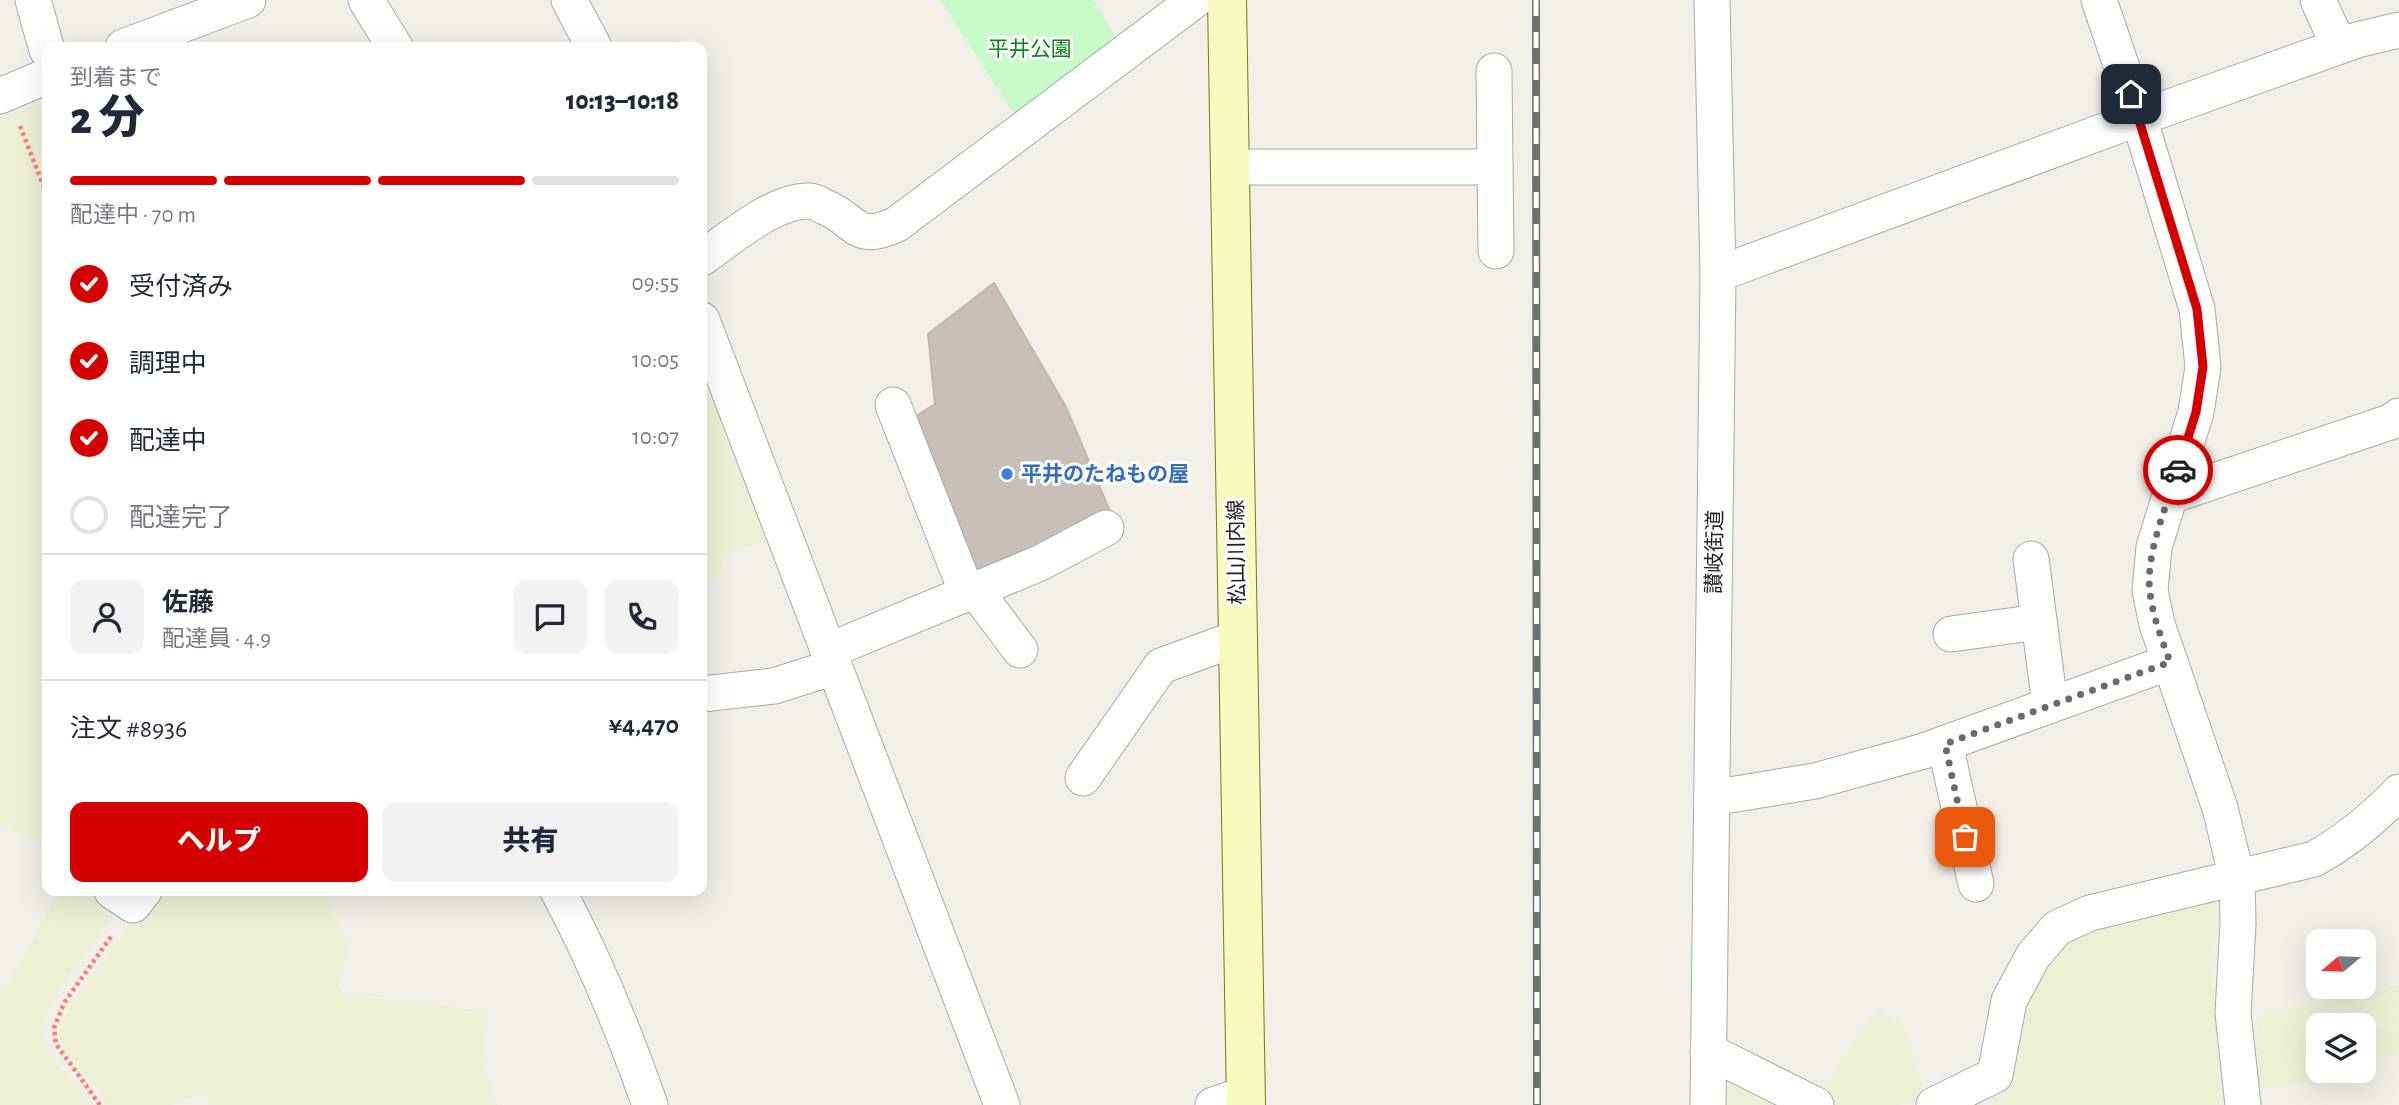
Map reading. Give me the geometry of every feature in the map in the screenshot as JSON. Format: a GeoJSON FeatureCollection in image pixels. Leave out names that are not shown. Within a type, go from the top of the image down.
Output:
{"type":"FeatureCollection","features":[{"type":"Feature","properties":{"kind":"main road","name":"松山川内線"},"geometry":{"type":"LineString","coordinates":[[1227,0],[1238,638],[1235,1101]]}},
{"type":"Feature","properties":{"kind":"street"},"geometry":{"type":"LineString","coordinates":[[33,0],[45,42]]}},
{"type":"Feature","properties":{"kind":"street"},"geometry":{"type":"LineString","coordinates":[[136,42],[248,0]]}},
{"type":"Feature","properties":{"kind":"street"},"geometry":{"type":"LineString","coordinates":[[366,0],[392,42]]}},
{"type":"Feature","properties":{"kind":"street"},"geometry":{"type":"LineString","coordinates":[[569,0],[591,42]]}},
{"type":"Feature","properties":{"kind":"street"},"geometry":{"type":"LineString","coordinates":[[707,255],[763,216],[788,204],[812,201],[834,210],[852,227],[870,233],[882,231],[897,223],[1195,0]]}},
{"type":"Feature","properties":{"kind":"street","name":"讃岐街道"},"geometry":{"type":"LineString","coordinates":[[1708,1105],[1718,274],[1712,0]]}},
{"type":"Feature","properties":{"kind":"street"},"geometry":{"type":"LineString","coordinates":[[2099,0],[2139,118],[2197,309],[2203,367],[2196,412],[2154,547],[2150,591],[2157,624],[2220,808],[2237,878],[2238,925],[2233,1013],[2243,1105]]}},
{"type":"Feature","properties":{"kind":"street"},"geometry":{"type":"LineString","coordinates":[[2318,0],[2339,46]]}},
{"type":"Feature","properties":{"kind":"street"},"geometry":{"type":"LineString","coordinates":[[1718,274],[2339,46],[2399,30]]}},
{"type":"Feature","properties":{"kind":"street"},"geometry":{"type":"LineString","coordinates":[[1494,71],[1496,251]]}},
{"type":"Feature","properties":{"kind":"street"},"geometry":{"type":"LineString","coordinates":[[3,94],[42,78]]}},
{"type":"Feature","properties":{"kind":"street"},"geometry":{"type":"LineString","coordinates":[[1230,167],[1495,167]]}},
{"type":"Feature","properties":{"kind":"street"},"geometry":{"type":"LineString","coordinates":[[707,333],[1002,1105]]}},
{"type":"Feature","properties":{"kind":"street"},"geometry":{"type":"LineString","coordinates":[[893,405],[971,592],[1020,650]]}},
{"type":"Feature","properties":{"kind":"street"},"geometry":{"type":"LineString","coordinates":[[2170,496],[2396,428]]}},
{"type":"Feature","properties":{"kind":"street"},"geometry":{"type":"LineString","coordinates":[[707,693],[774,686],[971,592],[1040,564],[1106,528]]}},
{"type":"Feature","properties":{"kind":"street"},"geometry":{"type":"LineString","coordinates":[[2031,559],[2050,705]]}},
{"type":"Feature","properties":{"kind":"street"},"geometry":{"type":"LineString","coordinates":[[1951,634],[2039,622]]}},
{"type":"Feature","properties":{"kind":"street"},"geometry":{"type":"LineString","coordinates":[[1083,778],[1161,666],[1238,638]]}},
{"type":"Feature","properties":{"kind":"street"},"geometry":{"type":"LineString","coordinates":[[1712,798],[1815,780],[1945,744],[2170,662]]}},
{"type":"Feature","properties":{"kind":"street"},"geometry":{"type":"LineString","coordinates":[[1945,744],[1976,884]]}},
{"type":"Feature","properties":{"kind":"street"},"geometry":{"type":"LineString","coordinates":[[1934,1105],[1995,1075],[2009,1001],[2033,956],[2057,928],[2090,913],[2314,859],[2339,845],[2371,820],[2399,792]]}},
{"type":"Feature","properties":{"kind":"street"},"geometry":{"type":"LineString","coordinates":[[561,896],[588,947],[626,1037],[650,1105]]}},
{"type":"Feature","properties":{"kind":"street"},"geometry":{"type":"LineString","coordinates":[[1708,1051],[1815,1105]]}},
{"type":"Feature","properties":{"kind":"path"},"geometry":{"type":"LineString","coordinates":[[3,94],[42,184]]}},
{"type":"Feature","properties":{"kind":"path"},"geometry":{"type":"LineString","coordinates":[[100,1105],[56,1044],[54,1028],[64,1003],[129,896]]}},
{"type":"Feature","properties":{"kind":"green space","name":"平井公園"},"geometry":{"type":"Polygon","coordinates":[[[940,0],[1094,0],[1119,44],[1018,120],[940,0]]]}},
{"type":"Feature","properties":{"kind":"green space"},"geometry":{"type":"Polygon","coordinates":[[[42,101],[42,845],[0,826],[0,118],[42,101]]]}},
{"type":"Feature","properties":{"kind":"green space"},"geometry":{"type":"Polygon","coordinates":[[[707,376],[770,539],[720,557],[724,573],[707,579],[707,376]]]}},
{"type":"Feature","properties":{"kind":"green space"},"geometry":{"type":"Polygon","coordinates":[[[2217,891],[2217,934],[2210,956],[2225,1105],[1994,1105],[1993,1092],[2018,1001],[2062,934],[2217,891]]]}},
{"type":"Feature","properties":{"kind":"green space"},"geometry":{"type":"Polygon","coordinates":[[[55,896],[97,896],[118,910],[53,999],[42,1030],[46,1045],[58,1065],[78,1086],[90,1105],[0,1105],[0,984],[7,986],[55,896]]]}},
{"type":"Feature","properties":{"kind":"green space"},"geometry":{"type":"Polygon","coordinates":[[[150,896],[339,896],[328,902],[347,941],[349,953],[339,986],[347,995],[486,1011],[483,1064],[497,1105],[211,1105],[206,1093],[171,1105],[106,1105],[101,1093],[60,1041],[60,1024],[71,1004],[150,896]]]}},
{"type":"Feature","properties":{"kind":"green space"},"geometry":{"type":"Polygon","coordinates":[[[2399,985],[2399,1053],[2376,1060],[2376,1013],[2306,1013],[2306,1081],[2260,1090],[2255,1064],[2257,1015],[2333,999],[2376,999],[2376,990],[2399,985]]]}},
{"type":"Feature","properties":{"kind":"green space"},"geometry":{"type":"Polygon","coordinates":[[[1879,1012],[1904,1023],[1925,1097],[1899,1105],[1837,1105],[1818,1097],[1864,1024],[1879,1012]]]}},
{"type":"Feature","properties":{"kind":"green space"},"geometry":{"type":"Polygon","coordinates":[[[1725,1070],[1792,1105],[1724,1105],[1725,1070]]]}},
{"type":"Feature","properties":{"kind":"building","name":"平井のたねもの屋"},"geometry":{"type":"Polygon","coordinates":[[[994,283],[1066,407],[1115,523],[967,593],[901,426],[935,404],[928,334],[994,283]]]}},
{"type":"Feature","properties":{"kind":"railway"},"geometry":{"type":"LineString","coordinates":[[1536,0],[1537,1105]]}},
{"type":"Feature","properties":{"kind":"way so far"},"geometry":{"type":"LineString","coordinates":[[1965,837],[1945,744],[2170,662],[2157,624],[2150,591],[2154,547],[2178,470]]}},
{"type":"Feature","properties":{"kind":"place","name":"平井のたねもの屋"},"geometry":{"type":"Point","coordinates":[1007,474]}},
{"type":"Feature","properties":{"kind":"route"},"geometry":{"type":"LineString","coordinates":[[2131,94],[2197,309],[2203,367],[2196,412],[2178,470]]}}]}
